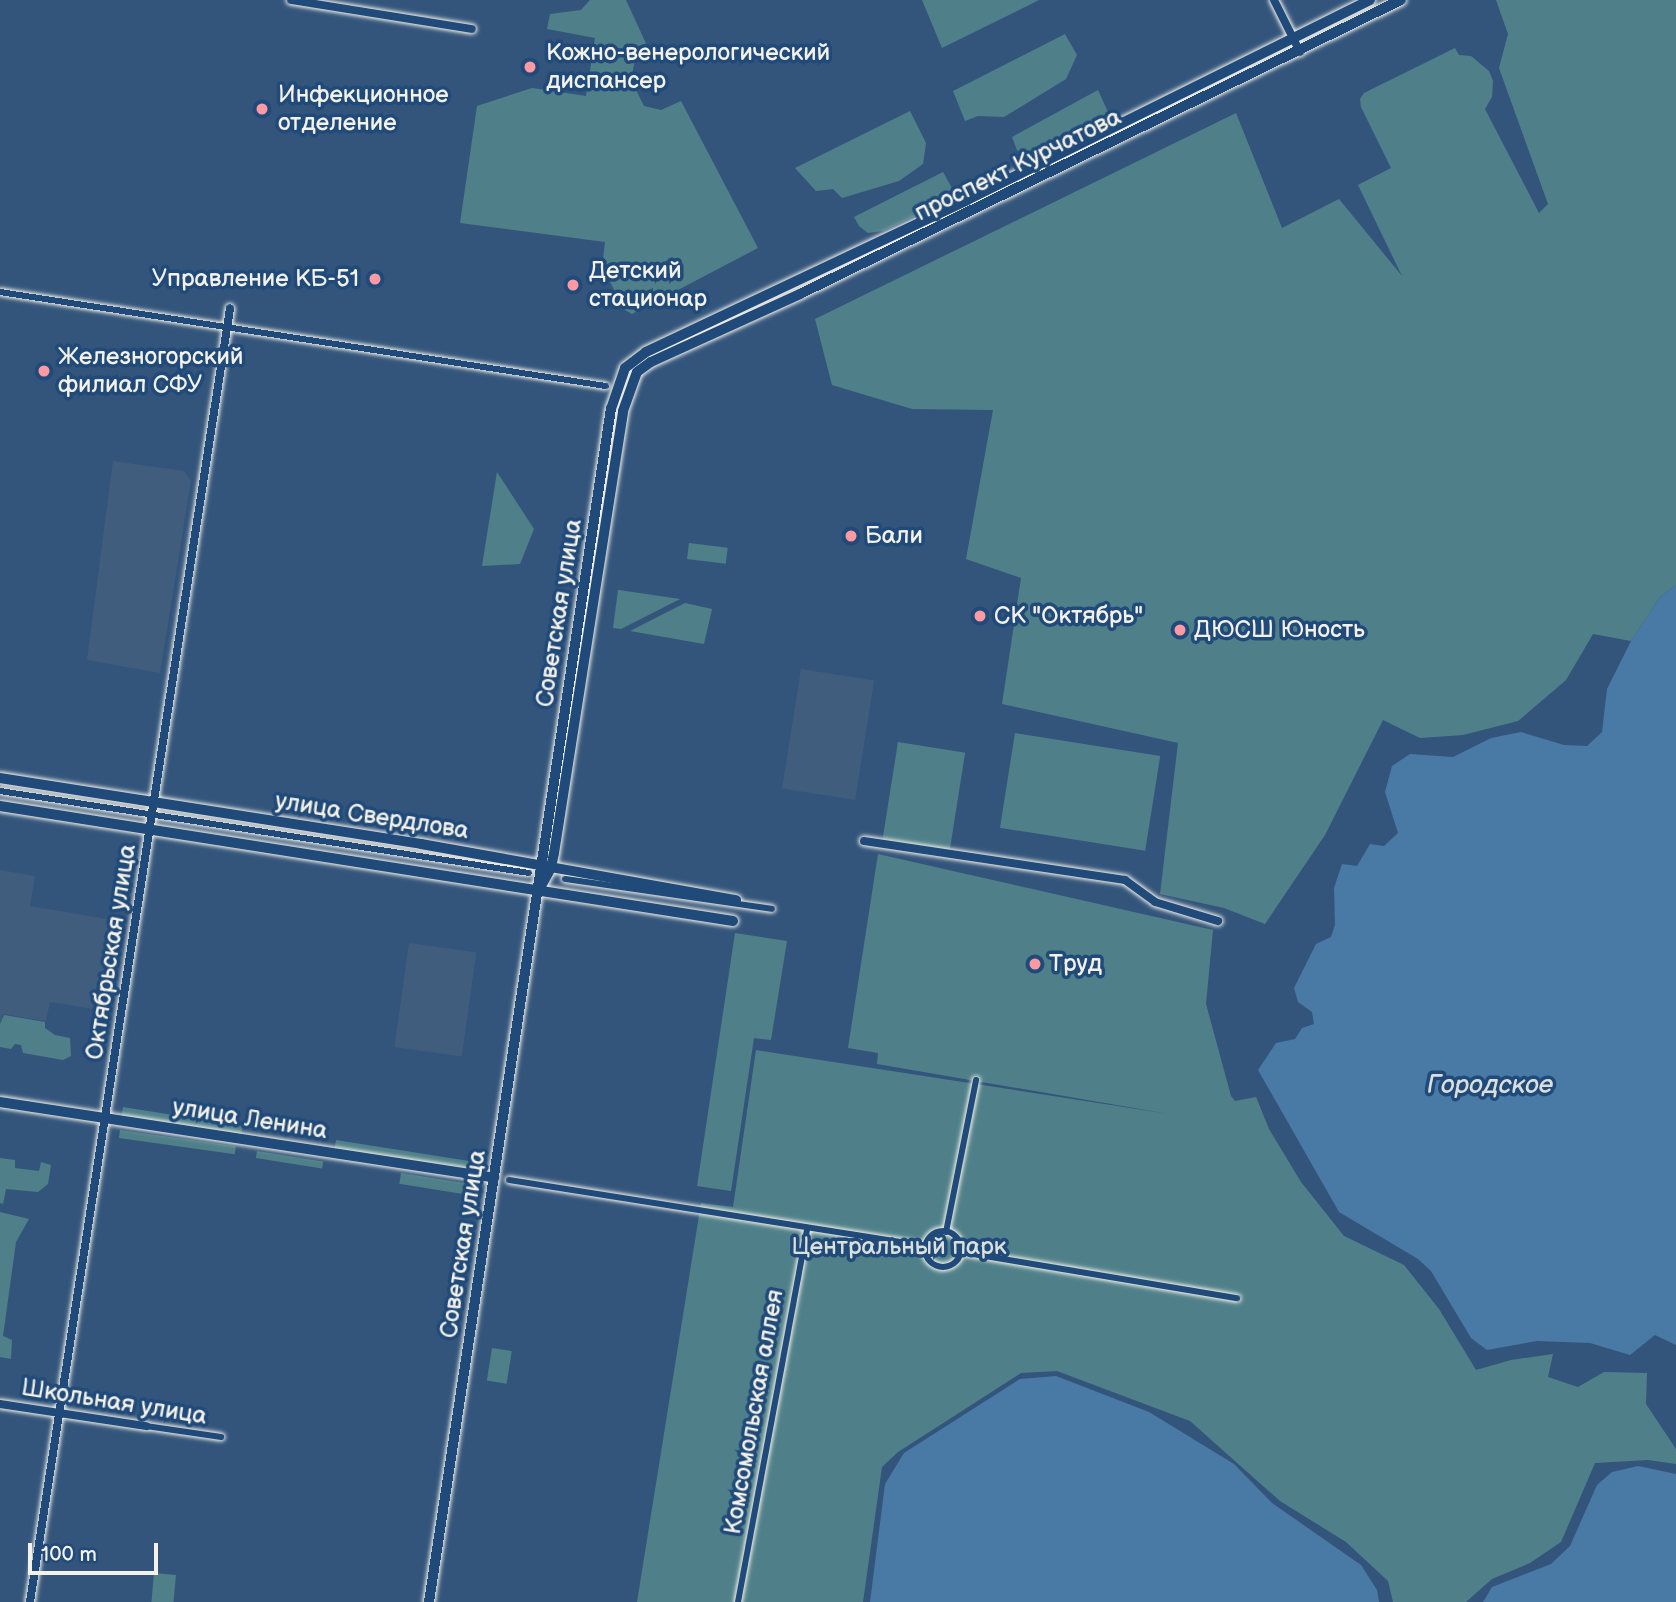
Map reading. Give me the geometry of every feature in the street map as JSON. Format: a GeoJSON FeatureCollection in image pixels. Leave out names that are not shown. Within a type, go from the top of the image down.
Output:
{"type":"FeatureCollection","features":[{"type":"Feature","properties":{"kind":"main road","name":"проспект Курчатова"},"geometry":{"type":"LineString","coordinates":[[649,357],[793,282],[967,200],[1370,0]]}},
{"type":"Feature","properties":{"kind":"main road","name":"проспект Курчатова"},"geometry":{"type":"LineString","coordinates":[[649,357],[800,294],[1300,52],[1401,0]]}},
{"type":"Feature","properties":{"kind":"main road"},"geometry":{"type":"LineString","coordinates":[[793,282],[800,294]]}},
{"type":"Feature","properties":{"kind":"main road"},"geometry":{"type":"LineString","coordinates":[[649,357],[632,380],[622,367],[649,357]]}},
{"type":"Feature","properties":{"kind":"main road","name":"Советская улица"},"geometry":{"type":"LineString","coordinates":[[547,867],[611,409],[622,367]]}},
{"type":"Feature","properties":{"kind":"main road","name":"Советская улица"},"geometry":{"type":"LineString","coordinates":[[429,1602],[538,892],[547,867],[623,411],[632,380]]}},
{"type":"Feature","properties":{"kind":"main road"},"geometry":{"type":"LineString","coordinates":[[611,409],[623,411]]}},
{"type":"Feature","properties":{"kind":"main road","name":"улица Ленина"},"geometry":{"type":"LineString","coordinates":[[0,1102],[494,1178]]}},
{"type":"Feature","properties":{"kind":"street"},"geometry":{"type":"LineString","coordinates":[[291,0],[472,29]]}},
{"type":"Feature","properties":{"kind":"street"},"geometry":{"type":"LineString","coordinates":[[1274,0],[1300,52]]}},
{"type":"Feature","properties":{"kind":"street"},"geometry":{"type":"LineString","coordinates":[[0,292],[606,386]]}},
{"type":"Feature","properties":{"kind":"street","name":"Октябрьская улица"},"geometry":{"type":"LineString","coordinates":[[30,1602],[230,308]]}},
{"type":"Feature","properties":{"kind":"street","name":"улица Свердлова"},"geometry":{"type":"LineString","coordinates":[[0,778],[153,801],[736,900]]}},
{"type":"Feature","properties":{"kind":"street"},"geometry":{"type":"LineString","coordinates":[[0,791],[529,873]]}},
{"type":"Feature","properties":{"kind":"street","name":"улица Свердлова"},"geometry":{"type":"LineString","coordinates":[[0,806],[538,892],[733,920]]}},
{"type":"Feature","properties":{"kind":"street"},"geometry":{"type":"LineString","coordinates":[[864,841],[1125,880],[1155,902],[1218,920]]}},
{"type":"Feature","properties":{"kind":"street"},"geometry":{"type":"LineString","coordinates":[[565,879],[772,909]]}},
{"type":"Feature","properties":{"kind":"street"},"geometry":{"type":"LineString","coordinates":[[946,1232],[976,1080]]}},
{"type":"Feature","properties":{"kind":"street"},"geometry":{"type":"LineString","coordinates":[[509,1180],[926,1246]]}},
{"type":"Feature","properties":{"kind":"street","name":"Комсомольская аллея"},"geometry":{"type":"LineString","coordinates":[[738,1602],[807,1228]]}},
{"type":"Feature","properties":{"kind":"street"},"geometry":{"type":"LineString","coordinates":[[939,1231],[954,1233],[962,1245],[960,1260],[948,1268],[933,1266],[925,1254],[926,1246],[927,1239],[939,1231]]}},
{"type":"Feature","properties":{"kind":"street"},"geometry":{"type":"LineString","coordinates":[[961,1252],[1237,1298]]}},
{"type":"Feature","properties":{"kind":"street","name":"Школьная улица"},"geometry":{"type":"LineString","coordinates":[[0,1404],[221,1437]]}},
{"type":"Feature","properties":{"kind":"shaded area"},"geometry":{"type":"Polygon","coordinates":[[[113,461],[184,471],[191,481],[160,673],[87,660],[113,461]]]}},
{"type":"Feature","properties":{"kind":"shaded area"},"geometry":{"type":"Polygon","coordinates":[[[801,669],[874,681],[855,800],[782,789],[801,669]]]}},
{"type":"Feature","properties":{"kind":"shaded area"},"geometry":{"type":"Polygon","coordinates":[[[0,870],[35,876],[30,906],[119,921],[106,1011],[50,1002],[46,1021],[3,1014],[0,1023],[0,870]]]}},
{"type":"Feature","properties":{"kind":"shaded area"},"geometry":{"type":"Polygon","coordinates":[[[409,943],[476,952],[462,1056],[394,1047],[409,943]]]}},
{"type":"Feature","properties":{"kind":"green space"},"geometry":{"type":"Polygon","coordinates":[[[590,0],[626,0],[649,50],[635,59],[631,80],[644,106],[661,110],[681,101],[758,248],[632,314],[625,310],[602,267],[605,242],[460,223],[477,106],[532,88],[586,96],[595,38],[547,29],[550,14],[581,10],[590,0]]]}},
{"type":"Feature","properties":{"kind":"green space"},"geometry":{"type":"Polygon","coordinates":[[[922,0],[1039,0],[942,48],[922,0]]]}},
{"type":"Feature","properties":{"kind":"green space"},"geometry":{"type":"Polygon","coordinates":[[[1496,0],[1676,0],[1676,585],[1660,597],[1631,641],[1593,634],[1566,680],[1518,721],[1463,735],[1420,738],[1383,720],[1325,835],[1265,924],[1224,908],[1160,894],[1178,743],[1002,704],[1021,578],[966,559],[993,410],[912,409],[832,385],[815,319],[1236,113],[1282,228],[1339,199],[1402,276],[1358,185],[1391,168],[1361,107],[1360,99],[1364,93],[1455,48],[1459,55],[1471,56],[1489,71],[1493,81],[1492,97],[1485,109],[1539,213],[1548,204],[1499,68],[1508,34],[1496,0]]]}},
{"type":"Feature","properties":{"kind":"green space"},"geometry":{"type":"Polygon","coordinates":[[[1065,34],[1077,55],[1066,79],[1004,117],[978,116],[965,121],[953,91],[1065,34]]]}},
{"type":"Feature","properties":{"kind":"green space"},"geometry":{"type":"Polygon","coordinates":[[[1098,90],[1108,112],[1106,122],[1028,160],[1017,150],[1012,137],[1098,90]]]}},
{"type":"Feature","properties":{"kind":"green space"},"geometry":{"type":"Polygon","coordinates":[[[910,111],[926,143],[923,164],[899,181],[842,198],[833,189],[816,191],[795,168],[910,111]]]}},
{"type":"Feature","properties":{"kind":"green space"},"geometry":{"type":"Polygon","coordinates":[[[943,172],[953,190],[949,200],[883,231],[868,233],[859,226],[854,217],[943,172]]]}},
{"type":"Feature","properties":{"kind":"green space"},"geometry":{"type":"Polygon","coordinates":[[[497,472],[534,529],[520,564],[482,566],[497,472]]]}},
{"type":"Feature","properties":{"kind":"green space"},"geometry":{"type":"Polygon","coordinates":[[[689,543],[728,548],[726,564],[687,559],[689,543]]]}},
{"type":"Feature","properties":{"kind":"green space"},"geometry":{"type":"Polygon","coordinates":[[[618,590],[680,599],[621,629],[613,628],[618,590]]]}},
{"type":"Feature","properties":{"kind":"green space"},"geometry":{"type":"Polygon","coordinates":[[[685,603],[712,609],[704,644],[630,631],[685,603]]]}},
{"type":"Feature","properties":{"kind":"green space"},"geometry":{"type":"Polygon","coordinates":[[[1015,733],[1160,756],[1145,851],[1000,828],[1015,733]]]}},
{"type":"Feature","properties":{"kind":"green space"},"geometry":{"type":"Polygon","coordinates":[[[898,742],[965,753],[950,849],[883,839],[898,742]]]}},
{"type":"Feature","properties":{"kind":"green space","name":"Центральный парк"},"geometry":{"type":"Polygon","coordinates":[[[878,854],[1213,930],[1206,1004],[1231,1096],[1235,1101],[1256,1097],[1269,1129],[1301,1182],[1344,1236],[1404,1265],[1439,1309],[1476,1370],[1511,1360],[1553,1354],[1548,1377],[1578,1387],[1604,1372],[1647,1373],[1646,1404],[1676,1449],[1676,1464],[1648,1460],[1595,1463],[1561,1542],[1530,1563],[1492,1579],[1466,1602],[1393,1602],[1388,1581],[1346,1542],[1280,1501],[1190,1421],[1057,1371],[1021,1373],[898,1452],[882,1467],[863,1602],[637,1602],[701,1203],[733,1207],[756,1050],[1169,1114],[877,1064],[878,1053],[848,1048],[878,854]]]}},
{"type":"Feature","properties":{"kind":"green space"},"geometry":{"type":"Polygon","coordinates":[[[735,933],[787,941],[771,1040],[754,1038],[731,1191],[697,1186],[735,933]]]}},
{"type":"Feature","properties":{"kind":"green space"},"geometry":{"type":"Polygon","coordinates":[[[4,1015],[45,1022],[45,1028],[55,1035],[70,1038],[71,1056],[63,1060],[23,1053],[21,1045],[15,1044],[11,1049],[0,1047],[0,1024],[4,1015]]]}},
{"type":"Feature","properties":{"kind":"green space"},"geometry":{"type":"Polygon","coordinates":[[[123,1107],[243,1126],[241,1135],[122,1116],[123,1107]]]}},
{"type":"Feature","properties":{"kind":"green space"},"geometry":{"type":"Polygon","coordinates":[[[120,1130],[236,1146],[235,1154],[119,1138],[120,1130]]]}},
{"type":"Feature","properties":{"kind":"green space"},"geometry":{"type":"Polygon","coordinates":[[[336,1140],[472,1162],[471,1171],[334,1150],[336,1140]]]}},
{"type":"Feature","properties":{"kind":"green space"},"geometry":{"type":"Polygon","coordinates":[[[257,1151],[323,1161],[322,1168],[256,1158],[257,1151]]]}},
{"type":"Feature","properties":{"kind":"green space"},"geometry":{"type":"Polygon","coordinates":[[[0,1158],[15,1160],[15,1168],[39,1171],[41,1162],[51,1165],[48,1184],[38,1192],[6,1189],[3,1204],[0,1203],[0,1158]]]}},
{"type":"Feature","properties":{"kind":"green space"},"geometry":{"type":"Polygon","coordinates":[[[401,1173],[469,1184],[467,1195],[399,1184],[401,1173]]]}},
{"type":"Feature","properties":{"kind":"green space"},"geometry":{"type":"Polygon","coordinates":[[[0,1212],[29,1219],[16,1242],[3,1336],[12,1340],[11,1359],[0,1357],[0,1212]]]}},
{"type":"Feature","properties":{"kind":"green space"},"geometry":{"type":"Polygon","coordinates":[[[492,1348],[512,1351],[507,1384],[487,1381],[492,1348]]]}},
{"type":"Feature","properties":{"kind":"green space"},"geometry":{"type":"Polygon","coordinates":[[[154,1573],[176,1575],[174,1602],[151,1602],[154,1573]]]}},
{"type":"Feature","properties":{"kind":"water","name":"Городское"},"geometry":{"type":"Polygon","coordinates":[[[1676,585],[1676,1345],[1655,1335],[1630,1355],[1590,1343],[1537,1341],[1487,1350],[1471,1338],[1431,1271],[1418,1259],[1339,1212],[1258,1070],[1276,1043],[1295,1039],[1302,1028],[1314,1024],[1312,1012],[1298,1002],[1294,988],[1316,944],[1331,937],[1335,925],[1334,888],[1342,864],[1357,866],[1370,844],[1384,846],[1398,833],[1385,792],[1392,766],[1410,754],[1453,757],[1491,738],[1521,732],[1564,745],[1587,746],[1602,732],[1607,689],[1631,641],[1660,597],[1676,585]]]}},
{"type":"Feature","properties":{"kind":"water"},"geometry":{"type":"Polygon","coordinates":[[[1056,1376],[1149,1412],[1234,1464],[1272,1503],[1361,1565],[1377,1590],[1379,1602],[870,1602],[885,1484],[904,1453],[1020,1379],[1056,1376]]]}},
{"type":"Feature","properties":{"kind":"water"},"geometry":{"type":"Polygon","coordinates":[[[1638,1466],[1676,1474],[1676,1602],[1483,1602],[1492,1587],[1551,1564],[1570,1546],[1597,1485],[1612,1472],[1638,1466]]]}},
{"type":"Feature","properties":{"kind":"place","name":"Кожно-венерологический диспансер"},"geometry":{"type":"Point","coordinates":[530,67]}},
{"type":"Feature","properties":{"kind":"place","name":"Инфекционное отделение"},"geometry":{"type":"Point","coordinates":[262,109]}},
{"type":"Feature","properties":{"kind":"place","name":"Управление КБ-51"},"geometry":{"type":"Point","coordinates":[375,279]}},
{"type":"Feature","properties":{"kind":"place","name":"Детский стационар"},"geometry":{"type":"Point","coordinates":[573,285]}},
{"type":"Feature","properties":{"kind":"place","name":"Железногорский филиал СФУ"},"geometry":{"type":"Point","coordinates":[44,371]}},
{"type":"Feature","properties":{"kind":"place","name":"Бали"},"geometry":{"type":"Point","coordinates":[851,536]}},
{"type":"Feature","properties":{"kind":"place","name":"СК \"Октябрь\""},"geometry":{"type":"Point","coordinates":[980,616]}},
{"type":"Feature","properties":{"kind":"place","name":"ДЮСШ Юность"},"geometry":{"type":"Point","coordinates":[1180,630]}},
{"type":"Feature","properties":{"kind":"place","name":"Труд"},"geometry":{"type":"Point","coordinates":[1035,964]}}]}
